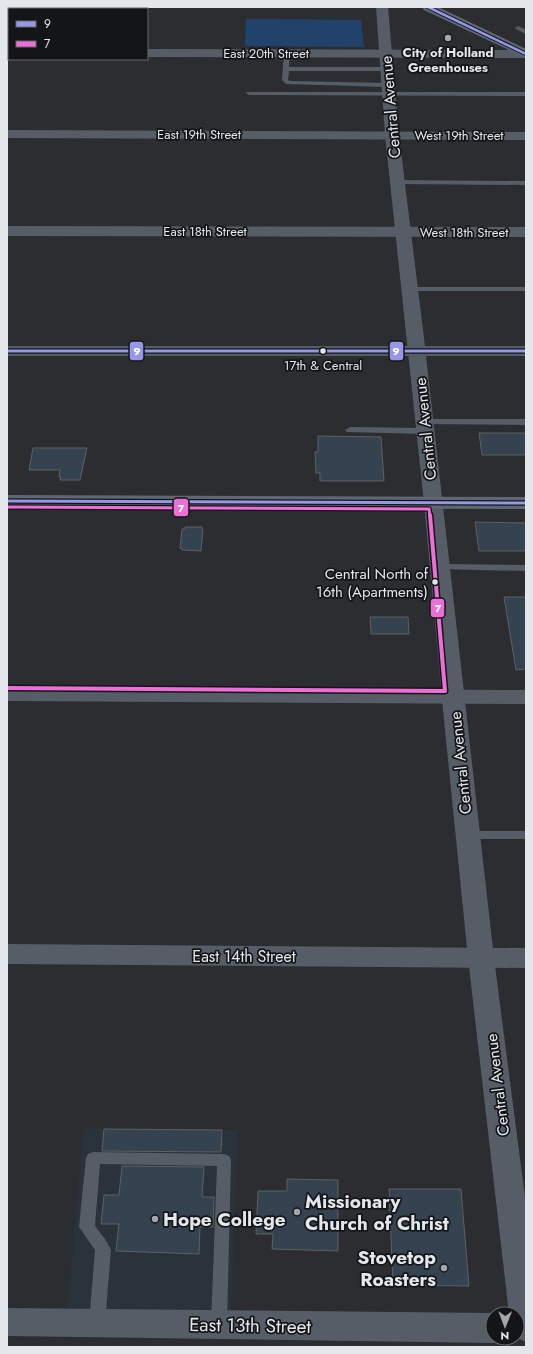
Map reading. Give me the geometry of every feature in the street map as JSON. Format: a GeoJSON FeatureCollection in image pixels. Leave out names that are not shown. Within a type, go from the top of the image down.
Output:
{"type":"FeatureCollection","features":[{"type":"Feature","properties":{"kind":"main road"},"geometry":{"type":"LineString","coordinates":[[428,7],[526,54]]}},
{"type":"Feature","properties":{"kind":"main road"},"geometry":{"type":"LineString","coordinates":[[7,501],[526,503]]}},
{"type":"Feature","properties":{"kind":"street","name":"Central Avenue"},"geometry":{"type":"LineString","coordinates":[[382,7],[392,135],[434,503],[452,697],[481,958],[526,1328]]}},
{"type":"Feature","properties":{"kind":"street","name":"East 20th Street"},"geometry":{"type":"LineString","coordinates":[[148,53],[526,54]]}},
{"type":"Feature","properties":{"kind":"street","name":"East 19th Street"},"geometry":{"type":"LineString","coordinates":[[7,134],[392,135]]}},
{"type":"Feature","properties":{"kind":"street","name":"West 19th Street"},"geometry":{"type":"LineString","coordinates":[[392,135],[526,136]]}},
{"type":"Feature","properties":{"kind":"street","name":"East 18th Street"},"geometry":{"type":"LineString","coordinates":[[7,231],[402,232]]}},
{"type":"Feature","properties":{"kind":"street","name":"West 18th Street"},"geometry":{"type":"LineString","coordinates":[[402,232],[526,232]]}},
{"type":"Feature","properties":{"kind":"street"},"geometry":{"type":"LineString","coordinates":[[7,351],[526,351]]}},
{"type":"Feature","properties":{"kind":"street"},"geometry":{"type":"LineString","coordinates":[[7,694],[526,697]]}},
{"type":"Feature","properties":{"kind":"street","name":"East 14th Street"},"geometry":{"type":"LineString","coordinates":[[7,954],[526,958]]}},
{"type":"Feature","properties":{"kind":"street","name":"East 13th Street"},"geometry":{"type":"LineString","coordinates":[[7,1322],[485,1328]]}},
{"type":"Feature","properties":{"kind":"lane"},"geometry":{"type":"LineString","coordinates":[[526,26],[518,28],[526,32]]}},
{"type":"Feature","properties":{"kind":"lane"},"geometry":{"type":"LineString","coordinates":[[287,53],[285,80],[288,83],[388,89],[526,94]]}},
{"type":"Feature","properties":{"kind":"lane"},"geometry":{"type":"LineString","coordinates":[[286,69],[387,69]]}},
{"type":"Feature","properties":{"kind":"lane"},"geometry":{"type":"LineString","coordinates":[[249,93],[388,89]]}},
{"type":"Feature","properties":{"kind":"lane"},"geometry":{"type":"LineString","coordinates":[[397,182],[526,183]]}},
{"type":"Feature","properties":{"kind":"lane"},"geometry":{"type":"LineString","coordinates":[[410,288],[526,289]]}},
{"type":"Feature","properties":{"kind":"lane"},"geometry":{"type":"LineString","coordinates":[[350,430],[526,422]]}},
{"type":"Feature","properties":{"kind":"lane"},"geometry":{"type":"LineString","coordinates":[[440,567],[526,568]]}},
{"type":"Feature","properties":{"kind":"lane"},"geometry":{"type":"LineString","coordinates":[[468,835],[526,836]]}},
{"type":"Feature","properties":{"kind":"lane"},"geometry":{"type":"LineString","coordinates":[[97,1323],[103,1250],[100,1242],[86,1227],[93,1158],[224,1160],[219,1324]]}},
{"type":"Feature","properties":{"kind":"shaded area"},"geometry":{"type":"Polygon","coordinates":[[[246,19],[361,20],[364,47],[245,46],[246,19]]]}},
{"type":"Feature","properties":{"kind":"shaded area","name":"Hope College"},"geometry":{"type":"Polygon","coordinates":[[[84,1128],[238,1130],[231,1310],[67,1309],[84,1128]]]}},
{"type":"Feature","properties":{"kind":"building"},"geometry":{"type":"Polygon","coordinates":[[[479,433],[526,433],[526,455],[482,455],[479,433]]]}},
{"type":"Feature","properties":{"kind":"building"},"geometry":{"type":"Polygon","coordinates":[[[318,436],[381,437],[384,481],[320,481],[320,473],[316,473],[315,452],[318,452],[318,436]]]}},
{"type":"Feature","properties":{"kind":"building"},"geometry":{"type":"Polygon","coordinates":[[[33,448],[87,448],[80,480],[60,480],[60,470],[29,470],[33,448]]]}},
{"type":"Feature","properties":{"kind":"building"},"geometry":{"type":"Polygon","coordinates":[[[475,522],[526,523],[526,551],[479,551],[475,522]]]}},
{"type":"Feature","properties":{"kind":"building"},"geometry":{"type":"Polygon","coordinates":[[[185,527],[202,527],[201,551],[182,550],[182,548],[180,548],[182,529],[185,529],[185,527]]]}},
{"type":"Feature","properties":{"kind":"building"},"geometry":{"type":"Polygon","coordinates":[[[504,597],[526,597],[526,669],[516,670],[504,597]]]}},
{"type":"Feature","properties":{"kind":"building"},"geometry":{"type":"Polygon","coordinates":[[[370,617],[408,617],[409,634],[371,634],[370,617]]]}},
{"type":"Feature","properties":{"kind":"building"},"geometry":{"type":"Polygon","coordinates":[[[104,1129],[222,1130],[221,1152],[102,1151],[104,1129]]]}},
{"type":"Feature","properties":{"kind":"building"},"geometry":{"type":"Polygon","coordinates":[[[122,1166],[204,1167],[202,1197],[214,1197],[213,1227],[200,1227],[199,1254],[116,1251],[119,1224],[101,1224],[104,1195],[119,1195],[122,1166]]]}},
{"type":"Feature","properties":{"kind":"building","name":"Missionary Church of Christ"},"geometry":{"type":"Polygon","coordinates":[[[287,1179],[338,1180],[338,1251],[272,1249],[273,1234],[256,1234],[258,1191],[287,1191],[287,1179]]]}},
{"type":"Feature","properties":{"kind":"building"},"geometry":{"type":"Polygon","coordinates":[[[389,1189],[461,1189],[469,1286],[393,1285],[389,1189]]]}},
{"type":"Feature","properties":{"kind":"transit line","name":"9"},"geometry":{"type":"LineString","coordinates":[[428,7],[526,54]]}},
{"type":"Feature","properties":{"kind":"transit line","name":"9"},"geometry":{"type":"LineString","coordinates":[[7,351],[526,351]]}},
{"type":"Feature","properties":{"kind":"transit line","name":"9"},"geometry":{"type":"LineString","coordinates":[[7,501],[526,503]]}},
{"type":"Feature","properties":{"kind":"transit line","name":"7"},"geometry":{"type":"LineString","coordinates":[[7,507],[429,509],[445,691],[7,688]]}},
{"type":"Feature","properties":{"kind":"place","name":"City of Holland Greenhouses"},"geometry":{"type":"Point","coordinates":[448,38]}},
{"type":"Feature","properties":{"kind":"place","name":"17th & Central"},"geometry":{"type":"Point","coordinates":[323,351]}},
{"type":"Feature","properties":{"kind":"place","name":"Central North of 16th (Apartments)"},"geometry":{"type":"Point","coordinates":[435,582]}},
{"type":"Feature","properties":{"kind":"place","name":"Missionary Church of Christ"},"geometry":{"type":"Point","coordinates":[297,1212]}},
{"type":"Feature","properties":{"kind":"place","name":"Hope College"},"geometry":{"type":"Point","coordinates":[155,1219]}},
{"type":"Feature","properties":{"kind":"place","name":"Stovetop Roasters"},"geometry":{"type":"Point","coordinates":[444,1268]}}]}
